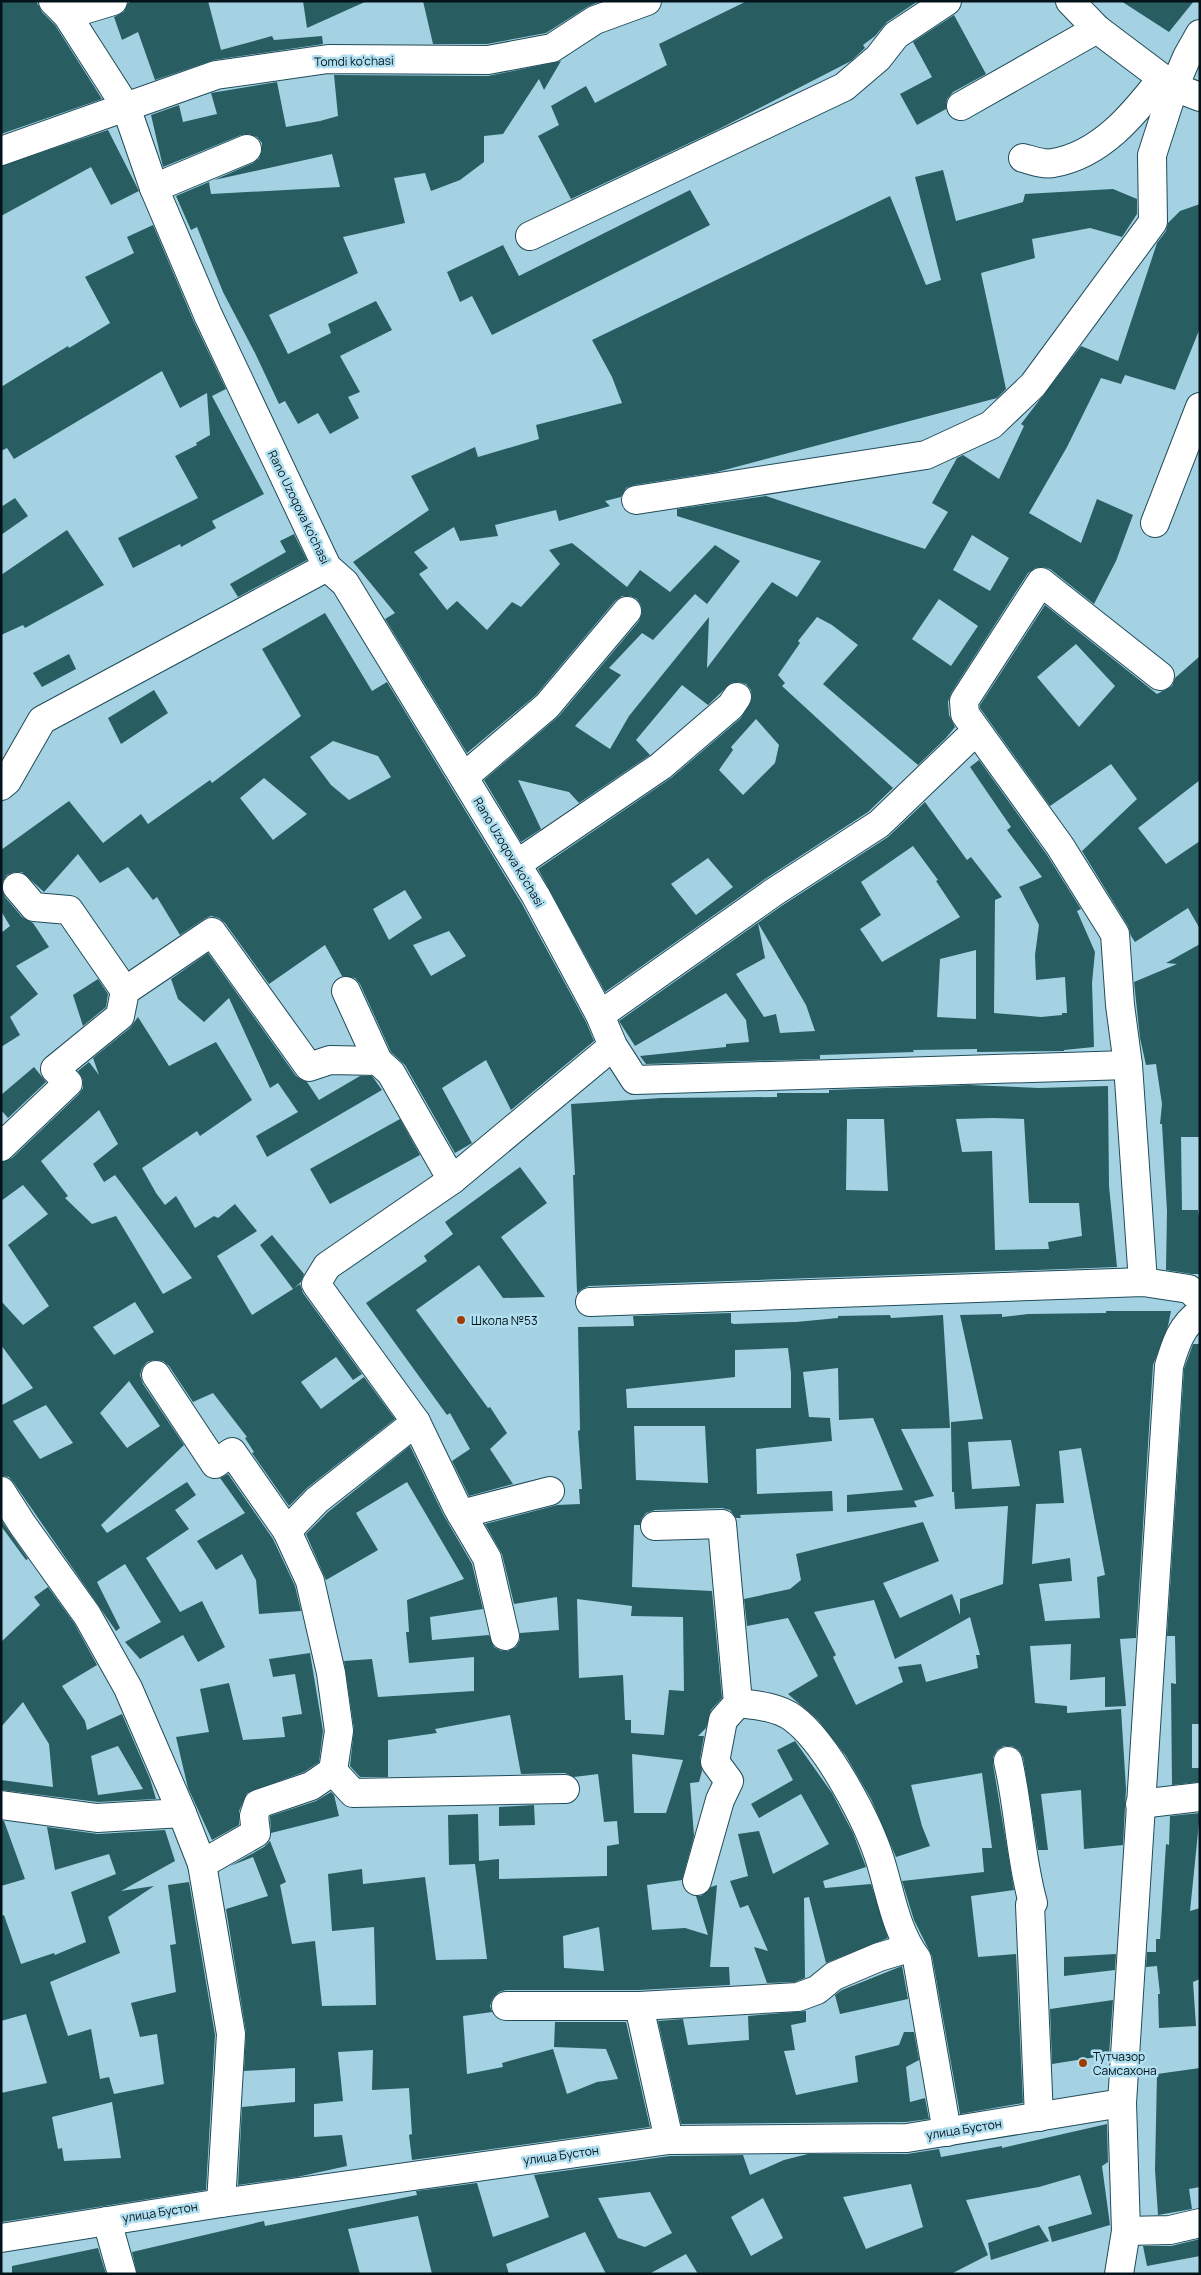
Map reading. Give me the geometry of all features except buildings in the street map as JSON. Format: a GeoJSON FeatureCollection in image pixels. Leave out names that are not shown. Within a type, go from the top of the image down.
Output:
{"type":"FeatureCollection","features":[{"type":"Feature","properties":{"kind":"street"},"geometry":{"type":"LineString","coordinates":[[60,8],[113,1]]}},
{"type":"Feature","properties":{"kind":"street","name":"Tomdi ko'chasi"},"geometry":{"type":"LineString","coordinates":[[1,151],[216,75],[328,59],[488,60],[552,48],[595,20],[647,1]]}},
{"type":"Feature","properties":{"kind":"street"},"geometry":{"type":"LineString","coordinates":[[530,236],[844,87],[878,58],[896,35],[947,1]]}},
{"type":"Feature","properties":{"kind":"street"},"geometry":{"type":"LineString","coordinates":[[1070,1],[1097,29],[1168,82],[1200,97]]}},
{"type":"Feature","properties":{"kind":"street","name":"Rano Uzoqova ko'chasi"},"geometry":{"type":"LineString","coordinates":[[60,8],[126,107],[154,188],[208,315],[327,567],[345,583],[464,776],[517,864],[600,1015],[613,1046],[636,1080],[1128,1065]]}},
{"type":"Feature","properties":{"kind":"street"},"geometry":{"type":"LineString","coordinates":[[962,106],[1097,29]]}},
{"type":"Feature","properties":{"kind":"street"},"geometry":{"type":"LineString","coordinates":[[1023,158],[1051,164],[1085,151],[1110,136],[1168,82],[1187,57],[1200,34]]}},
{"type":"Feature","properties":{"kind":"street"},"geometry":{"type":"LineString","coordinates":[[636,500],[926,455],[991,425],[1033,385],[1153,222],[1152,155],[1168,82]]}},
{"type":"Feature","properties":{"kind":"street"},"geometry":{"type":"LineString","coordinates":[[154,188],[248,149]]}},
{"type":"Feature","properties":{"kind":"street"},"geometry":{"type":"LineString","coordinates":[[1155,523],[1200,407]]}},
{"type":"Feature","properties":{"kind":"street"},"geometry":{"type":"LineString","coordinates":[[1,786],[7,781],[42,720],[327,567]]}},
{"type":"Feature","properties":{"kind":"street"},"geometry":{"type":"LineString","coordinates":[[1143,1282],[1128,1065],[1120,1006],[1115,934],[1060,846],[1002,767],[998,758],[964,714],[964,701],[1041,582],[1160,676]]}},
{"type":"Feature","properties":{"kind":"street"},"geometry":{"type":"LineString","coordinates":[[464,776],[547,706],[628,611]]}},
{"type":"Feature","properties":{"kind":"street"},"geometry":{"type":"LineString","coordinates":[[517,864],[661,766],[731,706],[737,696]]}},
{"type":"Feature","properties":{"kind":"street"},"geometry":{"type":"LineString","coordinates":[[600,1015],[774,892],[879,824],[976,731]]}},
{"type":"Feature","properties":{"kind":"street"},"geometry":{"type":"LineString","coordinates":[[17,887],[34,907],[69,910],[125,991]]}},
{"type":"Feature","properties":{"kind":"street"},"geometry":{"type":"LineString","coordinates":[[1,1147],[68,1083],[55,1069],[120,1016],[125,991],[212,932],[309,1068],[330,1060],[378,1061]]}},
{"type":"Feature","properties":{"kind":"street"},"geometry":{"type":"LineString","coordinates":[[346,990],[378,1061],[391,1073],[452,1180]]}},
{"type":"Feature","properties":{"kind":"street"},"geometry":{"type":"LineString","coordinates":[[505,1636],[487,1558],[461,1514],[416,1422],[316,1284],[327,1266],[452,1180],[613,1046]]}},
{"type":"Feature","properties":{"kind":"street"},"geometry":{"type":"LineString","coordinates":[[590,1302],[1143,1282],[1189,1289],[1200,1299]]}},
{"type":"Feature","properties":{"kind":"street"},"geometry":{"type":"LineString","coordinates":[[1119,2274],[1126,2231],[1122,2103],[1169,1366],[1177,1339],[1191,1319],[1200,1313]]}},
{"type":"Feature","properties":{"kind":"street"},"geometry":{"type":"LineString","coordinates":[[156,1375],[215,1464],[232,1452],[287,1531],[310,1581],[331,1673],[339,1732],[333,1771],[311,1786],[258,1804],[254,1816],[256,1833],[202,1864]]}},
{"type":"Feature","properties":{"kind":"street"},"geometry":{"type":"LineString","coordinates":[[287,1531],[317,1500],[416,1422]]}},
{"type":"Feature","properties":{"kind":"street"},"geometry":{"type":"LineString","coordinates":[[461,1514],[550,1491]]}},
{"type":"Feature","properties":{"kind":"street"},"geometry":{"type":"LineString","coordinates":[[1,1492],[87,1615],[128,1688],[202,1864],[231,2034],[221,2203]]}},
{"type":"Feature","properties":{"kind":"street"},"geometry":{"type":"LineString","coordinates":[[655,1526],[722,1524],[738,1703],[723,1720],[715,1762],[729,1781],[720,1800],[697,1881]]}},
{"type":"Feature","properties":{"kind":"street"},"geometry":{"type":"LineString","coordinates":[[738,1703],[765,1706],[792,1718],[824,1751],[861,1814],[881,1862],[890,1900],[908,1948],[917,1959],[947,2132]]}},
{"type":"Feature","properties":{"kind":"street"},"geometry":{"type":"LineString","coordinates":[[1008,1761],[1016,1796],[1026,1877],[1034,1903],[1030,1905],[1031,1960],[1039,2117]]}},
{"type":"Feature","properties":{"kind":"street"},"geometry":{"type":"LineString","coordinates":[[333,1771],[353,1793],[565,1789]]}},
{"type":"Feature","properties":{"kind":"street"},"geometry":{"type":"LineString","coordinates":[[1140,1804],[1200,1797]]}},
{"type":"Feature","properties":{"kind":"street"},"geometry":{"type":"LineString","coordinates":[[1,1805],[97,1818],[182,1813]]}},
{"type":"Feature","properties":{"kind":"street"},"geometry":{"type":"LineString","coordinates":[[506,2006],[639,2006],[798,1997],[818,1990],[834,1976],[878,1957],[908,1948]]}},
{"type":"Feature","properties":{"kind":"street"},"geometry":{"type":"LineString","coordinates":[[639,2006],[669,2140]]}},
{"type":"Feature","properties":{"kind":"street","name":"улица Бустон"},"geometry":{"type":"LineString","coordinates":[[1,2238],[221,2203],[669,2140],[907,2138],[1122,2103]]}},
{"type":"Feature","properties":{"kind":"street"},"geometry":{"type":"LineString","coordinates":[[106,2221],[122,2274]]}},
{"type":"Feature","properties":{"kind":"street"},"geometry":{"type":"LineString","coordinates":[[1126,2231],[1170,2230],[1200,2224]]}},
{"type":"Feature","properties":{"kind":"place","name":"Школа №53"},"geometry":{"type":"Point","coordinates":[461,1320]}},
{"type":"Feature","properties":{"kind":"place","name":"Тутчазор Самсахона"},"geometry":{"type":"Point","coordinates":[1083,2063]}}]}
